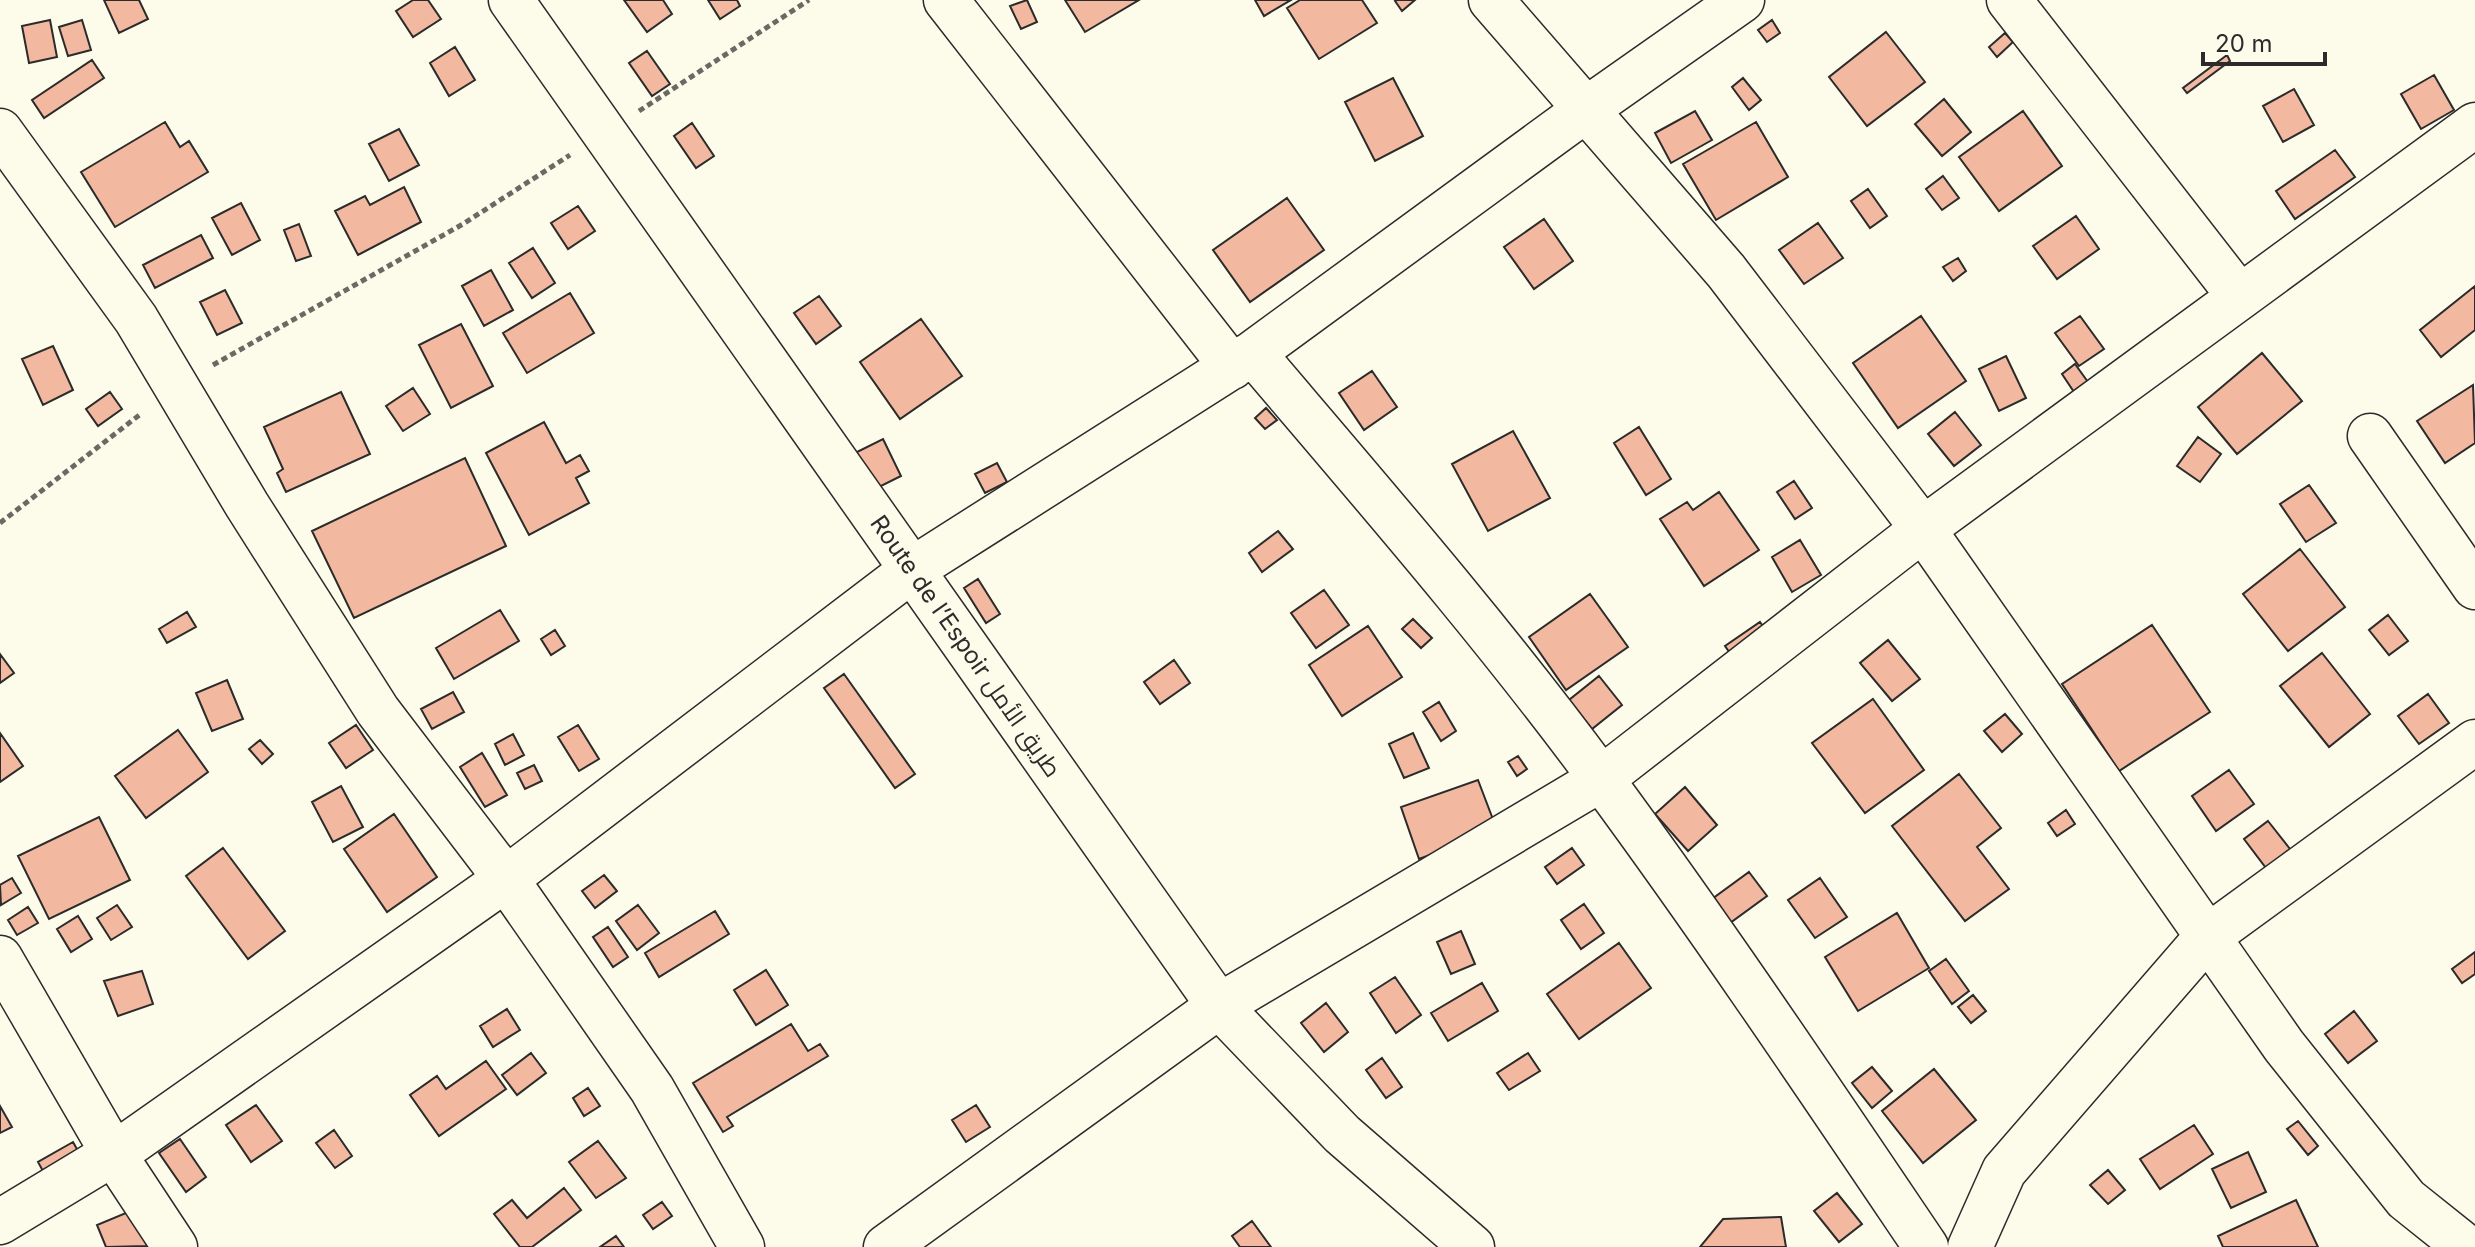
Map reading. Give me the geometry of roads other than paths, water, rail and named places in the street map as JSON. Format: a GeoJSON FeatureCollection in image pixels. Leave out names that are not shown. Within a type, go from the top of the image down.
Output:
{"type":"FeatureCollection","features":[{"type":"Feature","properties":{"kind":"main road","name":"Route de l’Espoir طريق الأمل"},"geometry":{"type":"LineString","coordinates":[[511,0],[1219,1006],[1342,1134],[1472,1247]]}},
{"type":"Feature","properties":{"kind":"main road"},"geometry":{"type":"LineString","coordinates":[[946,0],[1243,360],[1506,657],[1601,779],[1789,1044],[1926,1247]]}},
{"type":"Feature","properties":{"kind":"main road"},"geometry":{"type":"LineString","coordinates":[[1491,0],[1584,111],[1726,271],[1923,529],[2284,1046],[2406,1199],[2466,1247]]}},
{"type":"Feature","properties":{"kind":"main road"},"geometry":{"type":"LineString","coordinates":[[0,1222],[113,1153],[506,879],[913,569],[1243,360],[1584,111],[1742,0]]}},
{"type":"Feature","properties":{"kind":"main road"},"geometry":{"type":"LineString","coordinates":[[2009,0],[2240,297]]}},
{"type":"Feature","properties":{"kind":"main road"},"geometry":{"type":"LineString","coordinates":[[886,1247],[1219,1006],[1601,779],[1923,529],[2475,125]]}},
{"type":"Feature","properties":{"kind":"main road"},"geometry":{"type":"LineString","coordinates":[[0,131],[136,319],[247,505],[378,711],[506,879],[652,1089],[742,1247]]}},
{"type":"Feature","properties":{"kind":"main road"},"geometry":{"type":"LineString","coordinates":[[2370,436],[2475,587]]}},
{"type":"Feature","properties":{"kind":"main road"},"geometry":{"type":"LineString","coordinates":[[1970,1247],[2004,1171],[2206,938],[2475,742]]}},
{"type":"Feature","properties":{"kind":"main road"},"geometry":{"type":"LineString","coordinates":[[0,958],[113,1153],[175,1247]]}}]}
